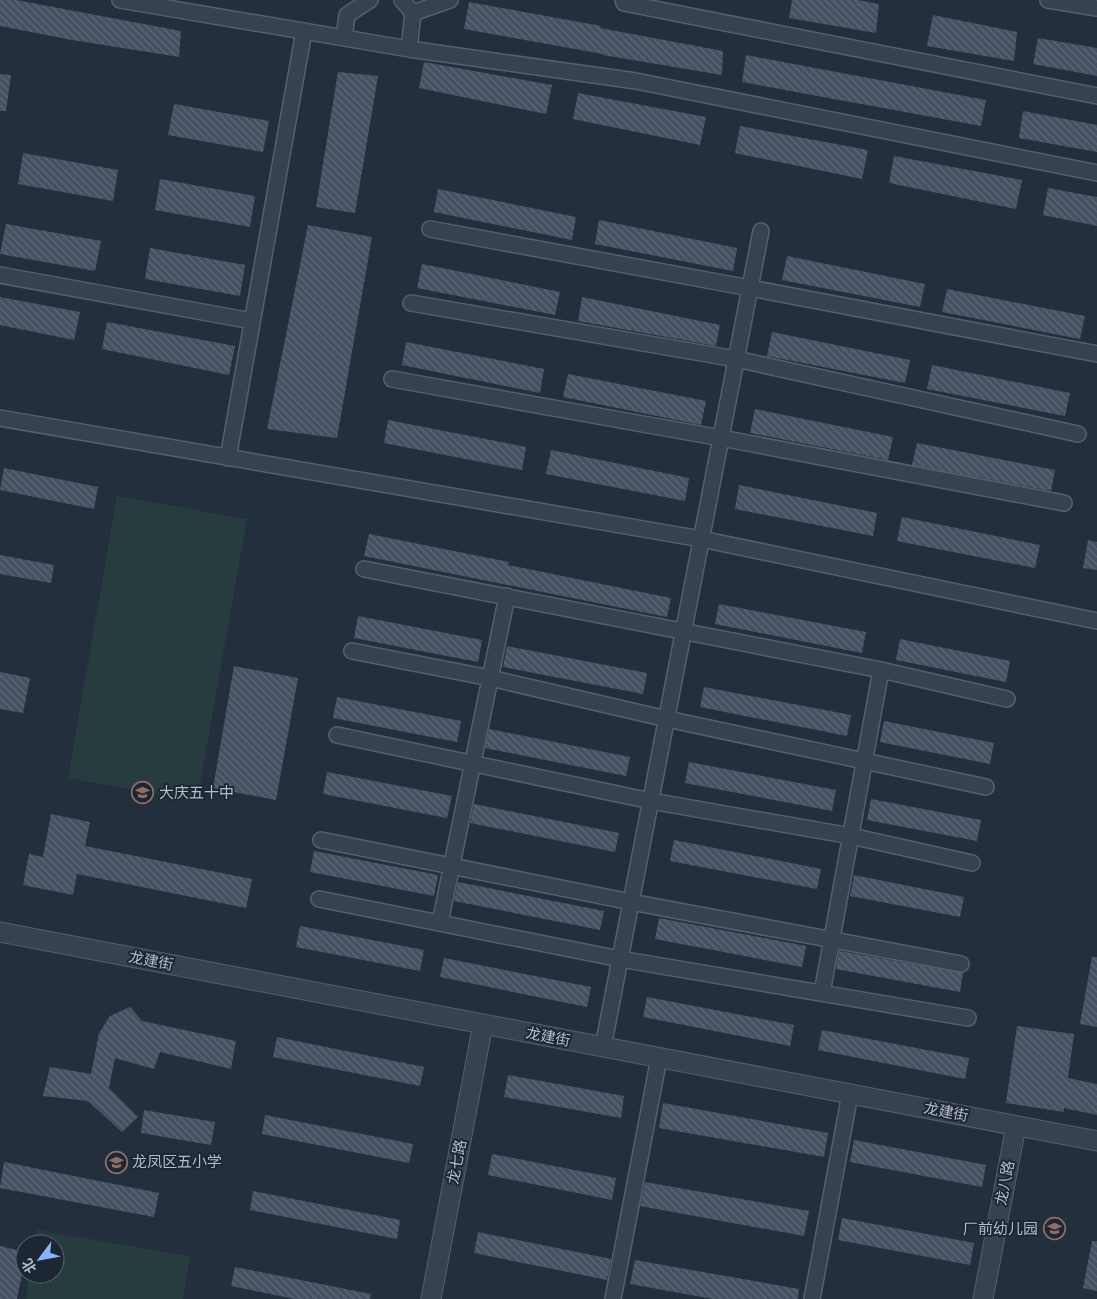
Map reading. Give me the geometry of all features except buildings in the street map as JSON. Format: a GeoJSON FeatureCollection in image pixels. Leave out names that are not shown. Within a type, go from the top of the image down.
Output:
{"type":"FeatureCollection","features":[{"type":"Feature","properties":{"kind":"street"},"geometry":{"type":"LineString","coordinates":[[120,0],[409,49],[636,81],[1097,173]]}},
{"type":"Feature","properties":{"kind":"street"},"geometry":{"type":"LineString","coordinates":[[344,38],[347,15],[370,0]]}},
{"type":"Feature","properties":{"kind":"street"},"geometry":{"type":"LineString","coordinates":[[402,0],[413,13],[409,49]]}},
{"type":"Feature","properties":{"kind":"street"},"geometry":{"type":"LineString","coordinates":[[413,13],[450,0]]}},
{"type":"Feature","properties":{"kind":"street"},"geometry":{"type":"LineString","coordinates":[[623,0],[624,2],[1097,96]]}},
{"type":"Feature","properties":{"kind":"street"},"geometry":{"type":"LineString","coordinates":[[1048,0],[1097,8]]}},
{"type":"Feature","properties":{"kind":"street"},"geometry":{"type":"LineString","coordinates":[[228,458],[304,31]]}},
{"type":"Feature","properties":{"kind":"street"},"geometry":{"type":"LineString","coordinates":[[430,229],[1097,354]]}},
{"type":"Feature","properties":{"kind":"street"},"geometry":{"type":"LineString","coordinates":[[603,1047],[761,231]]}},
{"type":"Feature","properties":{"kind":"street"},"geometry":{"type":"LineString","coordinates":[[0,275],[252,321]]}},
{"type":"Feature","properties":{"kind":"street"},"geometry":{"type":"LineString","coordinates":[[411,302],[736,359],[1078,434]]}},
{"type":"Feature","properties":{"kind":"street"},"geometry":{"type":"LineString","coordinates":[[392,379],[721,438],[1064,503]]}},
{"type":"Feature","properties":{"kind":"street"},"geometry":{"type":"LineString","coordinates":[[0,418],[701,539],[1097,621]]}},
{"type":"Feature","properties":{"kind":"street"},"geometry":{"type":"LineString","coordinates":[[364,569],[881,670],[1007,699]]}},
{"type":"Feature","properties":{"kind":"street"},"geometry":{"type":"LineString","coordinates":[[440,923],[507,596]]}},
{"type":"Feature","properties":{"kind":"street"},"geometry":{"type":"LineString","coordinates":[[352,651],[490,678],[667,719],[986,787]]}},
{"type":"Feature","properties":{"kind":"street"},"geometry":{"type":"LineString","coordinates":[[822,993],[881,670]]}},
{"type":"Feature","properties":{"kind":"street"},"geometry":{"type":"LineString","coordinates":[[337,735],[651,801],[850,836],[972,863]]}},
{"type":"Feature","properties":{"kind":"street"},"geometry":{"type":"LineString","coordinates":[[321,840],[631,902],[961,964]]}},
{"type":"Feature","properties":{"kind":"street"},"geometry":{"type":"LineString","coordinates":[[319,899],[620,958],[968,1018]]}},
{"type":"Feature","properties":{"kind":"street","name":"龙建街"},"geometry":{"type":"LineString","coordinates":[[0,932],[1097,1141]]}},
{"type":"Feature","properties":{"kind":"street","name":"龙七路"},"geometry":{"type":"LineString","coordinates":[[430,1299],[483,1024]]}},
{"type":"Feature","properties":{"kind":"street"},"geometry":{"type":"LineString","coordinates":[[613,1299],[659,1058]]}},
{"type":"Feature","properties":{"kind":"street"},"geometry":{"type":"LineString","coordinates":[[812,1299],[850,1094]]}},
{"type":"Feature","properties":{"kind":"street","name":"龙八路"},"geometry":{"type":"LineString","coordinates":[[983,1299],[1016,1126]]}},
{"type":"Feature","properties":{"kind":"green space"},"geometry":{"type":"Polygon","coordinates":[[[117,496],[247,519],[197,801],[68,778],[117,496]]]}},
{"type":"Feature","properties":{"kind":"green space"},"geometry":{"type":"Polygon","coordinates":[[[37,1230],[61,1234],[36,1234],[37,1230]]]}},
{"type":"Feature","properties":{"kind":"green space"},"geometry":{"type":"Polygon","coordinates":[[[65,1235],[190,1256],[183,1299],[26,1299],[28,1284],[65,1284],[65,1235]]]}},
{"type":"Feature","properties":{"kind":"place","name":"大庆五十中"},"geometry":{"type":"Point","coordinates":[143,793]}},
{"type":"Feature","properties":{"kind":"place","name":"龙凤区五小学"},"geometry":{"type":"Point","coordinates":[116,1162]}},
{"type":"Feature","properties":{"kind":"place","name":"厂前幼儿园"},"geometry":{"type":"Point","coordinates":[1054,1229]}}]}
